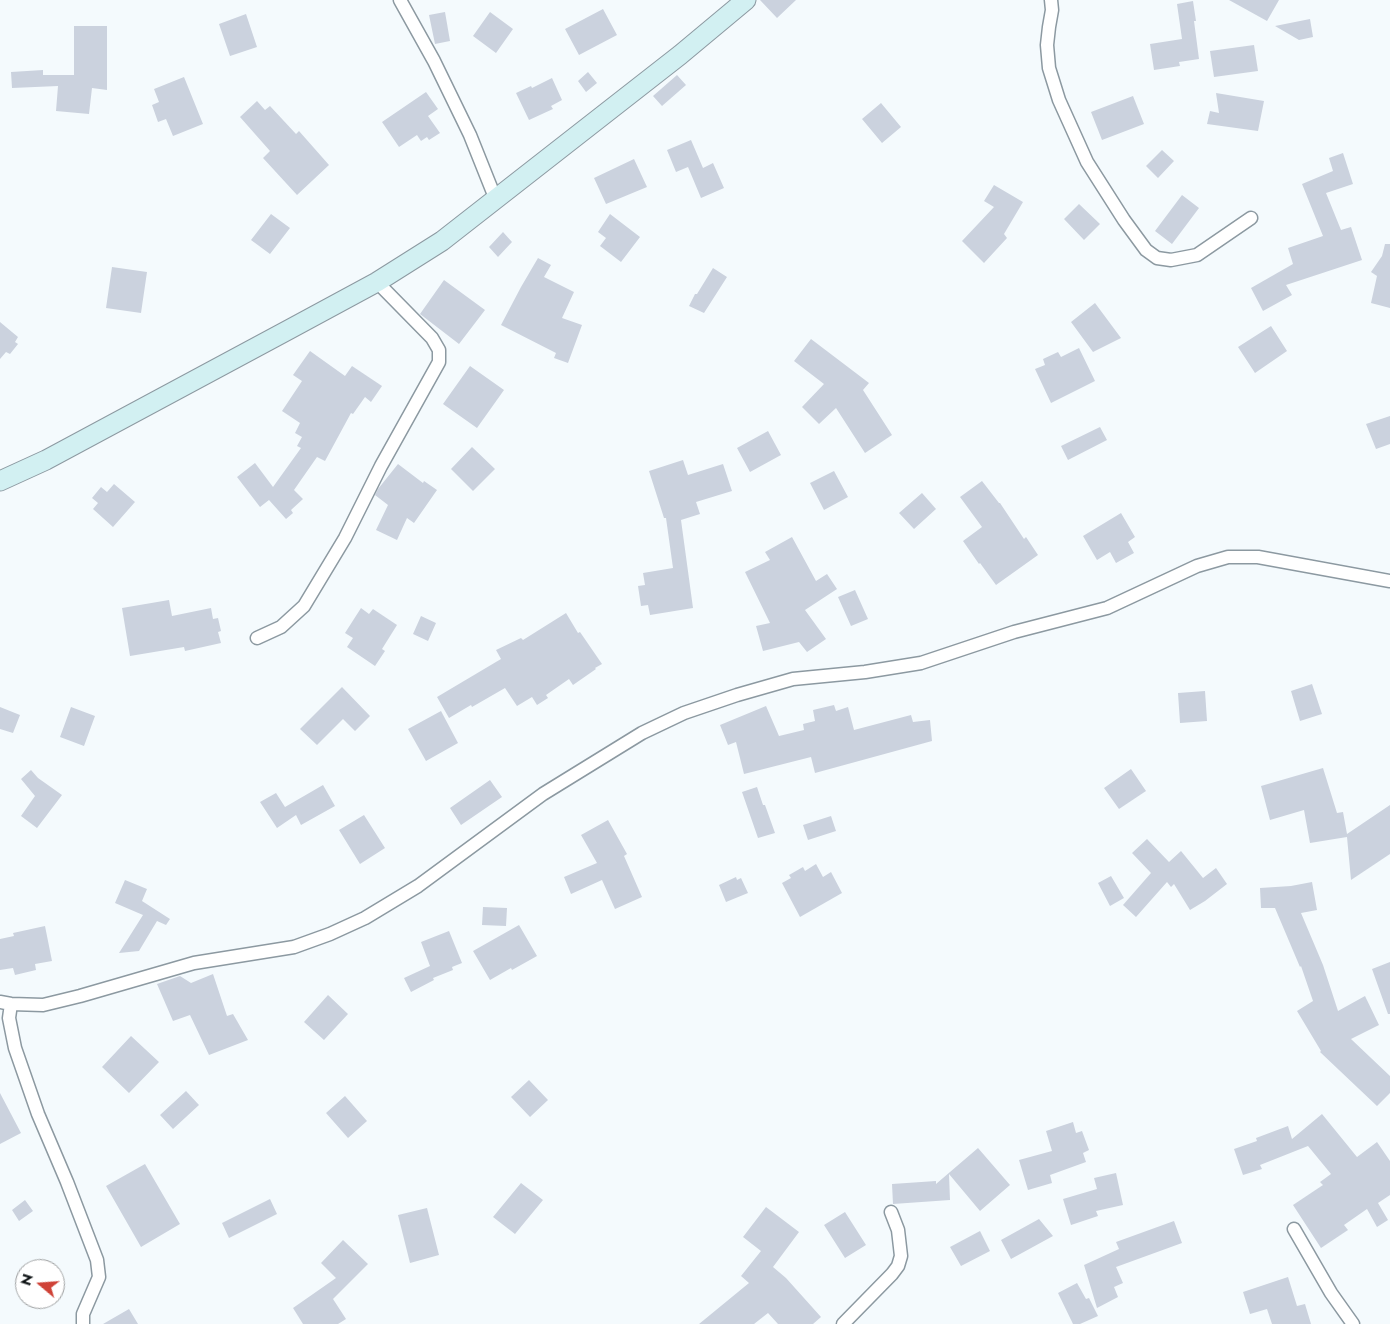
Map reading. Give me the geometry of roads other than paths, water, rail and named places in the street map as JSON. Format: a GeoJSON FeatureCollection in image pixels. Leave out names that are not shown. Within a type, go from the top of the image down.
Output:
{"type":"FeatureCollection","features":[{"type":"Feature","properties":{"kind":"main road"},"geometry":{"type":"LineString","coordinates":[[0,481],[54,456],[377,282],[442,241],[680,55],[746,0]]}},
{"type":"Feature","properties":{"kind":"street"},"geometry":{"type":"LineString","coordinates":[[400,0],[434,61],[470,135],[496,200]]}},
{"type":"Feature","properties":{"kind":"street"},"geometry":{"type":"LineString","coordinates":[[1051,0],[1052,10],[1048,45],[1050,68],[1058,100],[1088,162],[1124,220],[1146,250],[1157,258],[1171,260],[1197,254],[1251,218]]}},
{"type":"Feature","properties":{"kind":"street"},"geometry":{"type":"LineString","coordinates":[[257,638],[281,627],[304,606],[345,538],[413,406],[439,362],[439,350],[432,338],[377,282]]}},
{"type":"Feature","properties":{"kind":"street"},"geometry":{"type":"LineString","coordinates":[[83,1324],[83,1314],[98,1277],[97,1260],[38,1114],[10,1029],[5,1003],[43,1005],[194,963],[294,947],[330,934],[365,918],[418,886],[543,794],[642,733],[684,713],[737,695],[793,679],[865,672],[921,663],[1014,632],[1106,608],[1197,566],[1228,558],[1258,557],[1390,581]]}},
{"type":"Feature","properties":{"kind":"street"},"geometry":{"type":"LineString","coordinates":[[0,1035],[9,1018]]}},
{"type":"Feature","properties":{"kind":"street"},"geometry":{"type":"LineString","coordinates":[[844,1324],[898,1266],[901,1256],[898,1230],[891,1212]]}},
{"type":"Feature","properties":{"kind":"street"},"geometry":{"type":"LineString","coordinates":[[1294,1229],[1353,1324]]}}]}
